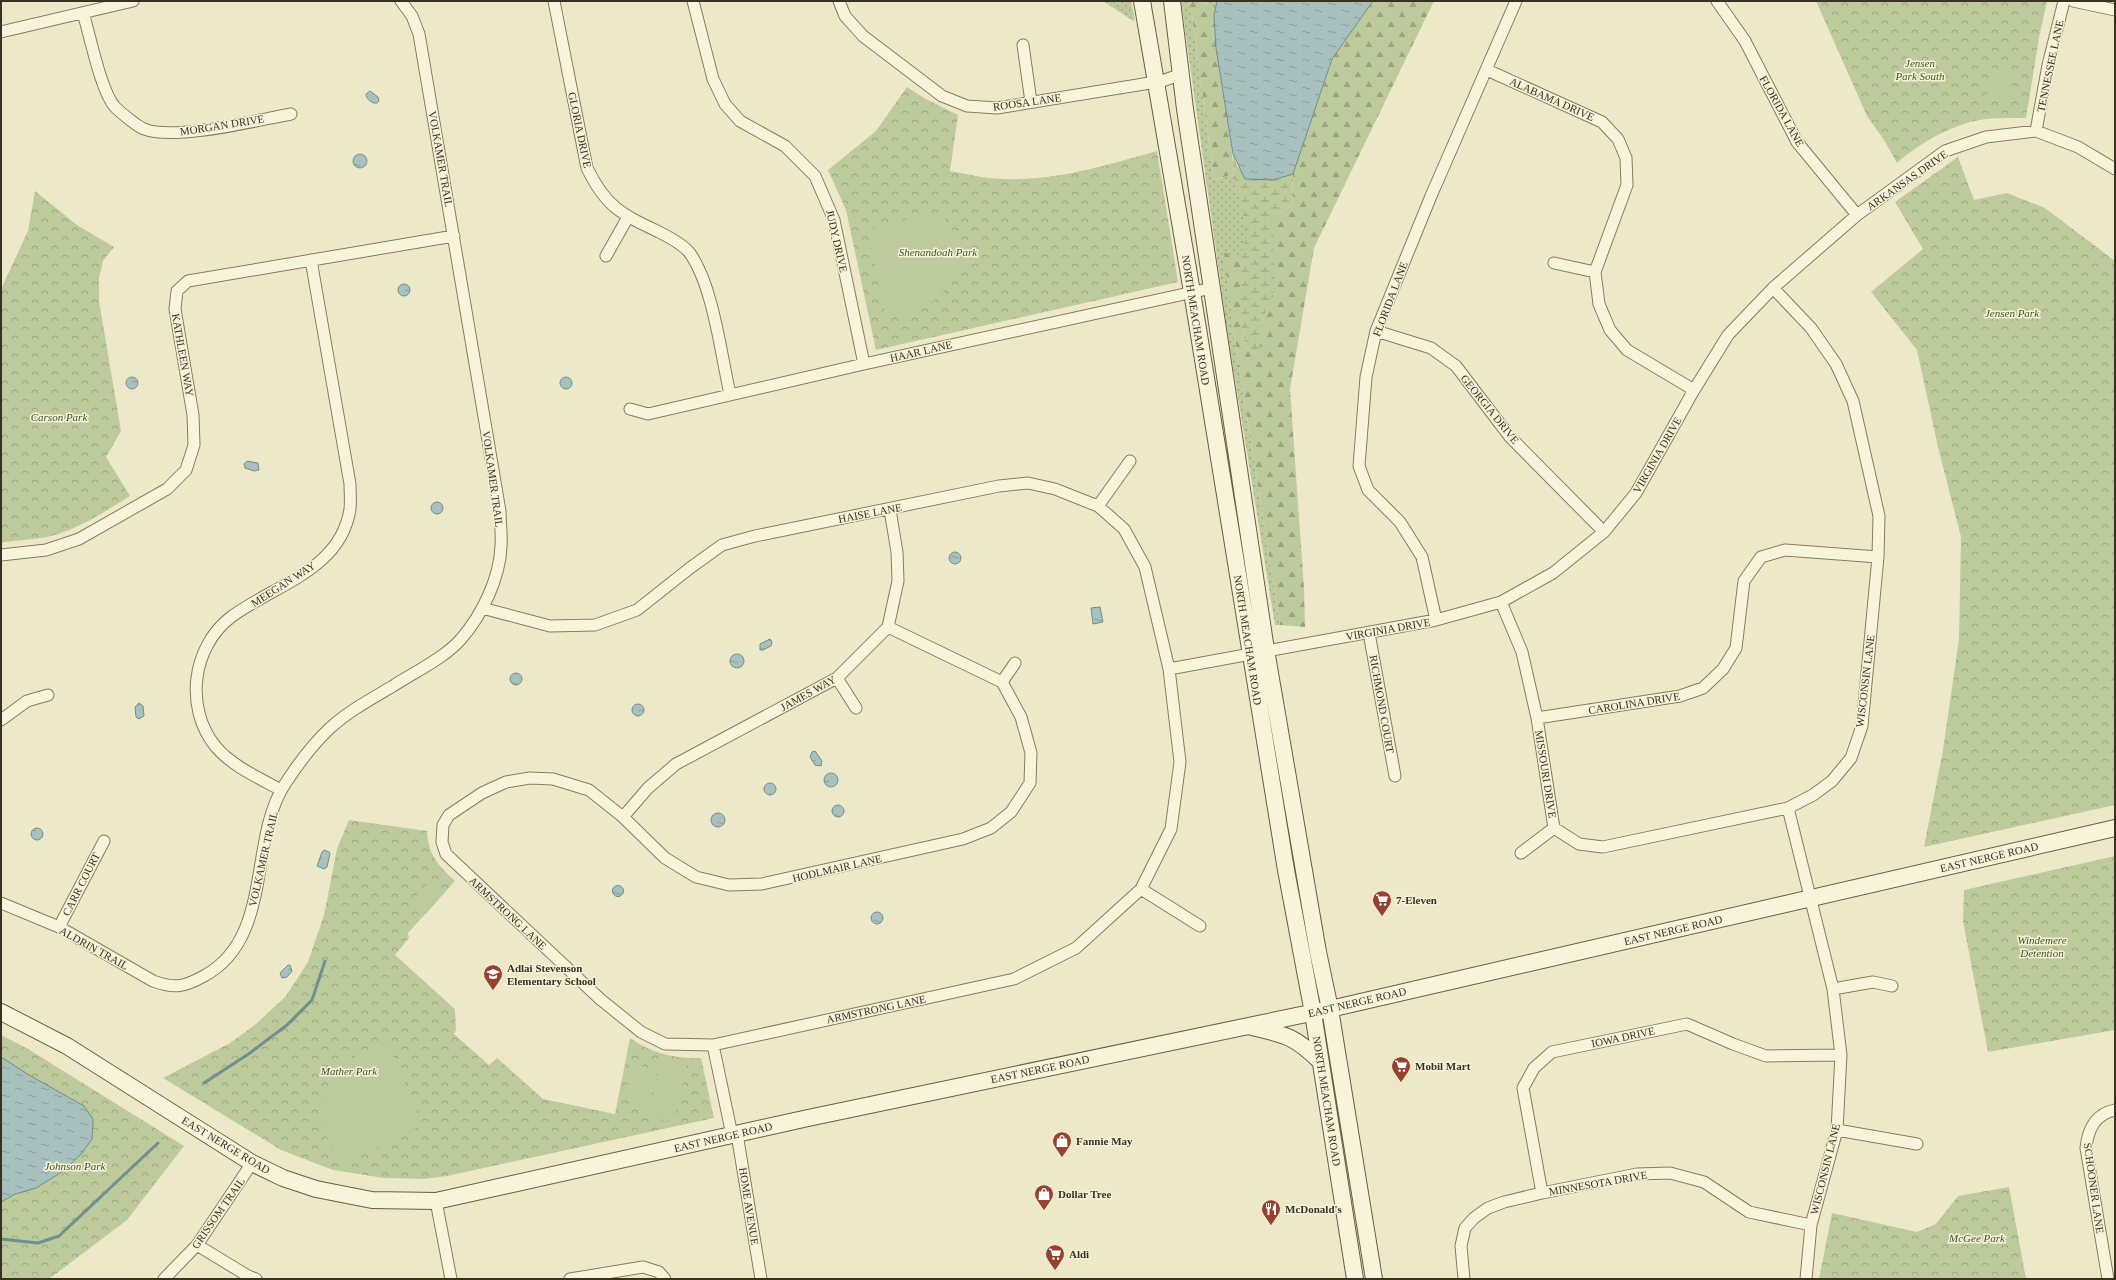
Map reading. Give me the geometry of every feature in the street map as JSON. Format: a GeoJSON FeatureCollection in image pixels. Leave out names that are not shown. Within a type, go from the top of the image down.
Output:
{"type":"FeatureCollection","features":[{"type":"Feature","properties":{"kind":"main road","name":"NORTH MEACHAM ROAD"},"geometry":{"type":"LineString","coordinates":[[1142,1],[1192,292],[1286,870],[1313,1013],[1355,1279]]}},
{"type":"Feature","properties":{"kind":"main road","name":"NORTH MEACHAM ROAD"},"geometry":{"type":"LineString","coordinates":[[1172,1],[1212,288],[1266,650],[1318,952],[1330,1009],[1374,1279]]}},
{"type":"Feature","properties":{"kind":"main road","name":"EAST NERGE ROAD"},"geometry":{"type":"LineString","coordinates":[[1,1012],[66,1046],[252,1163],[282,1178],[316,1189],[372,1200],[436,1201],[735,1134],[1313,1013],[2115,828]]}},
{"type":"Feature","properties":{"kind":"main road"},"geometry":{"type":"LineString","coordinates":[[1248,1026],[1288,1036],[1303,1045],[1320,1061]]}},
{"type":"Feature","properties":{"kind":"street"},"geometry":{"type":"LineString","coordinates":[[1,32],[133,1]]}},
{"type":"Feature","properties":{"kind":"street","name":"VOLKAMER TRAIL"},"geometry":{"type":"LineString","coordinates":[[188,985],[212,972],[233,950],[249,919],[270,823],[281,790],[303,757],[330,728],[368,701],[431,663],[461,640],[482,608],[496,573],[501,547],[500,511],[419,34],[412,16],[401,1]]}},
{"type":"Feature","properties":{"kind":"street","name":"GLORIA DRIVE"},"geometry":{"type":"LineString","coordinates":[[554,1],[587,168],[596,187],[608,203],[628,217],[670,238],[688,251],[705,281],[730,394]]}},
{"type":"Feature","properties":{"kind":"street","name":"JUDY DRIVE"},"geometry":{"type":"LineString","coordinates":[[693,1],[713,79],[725,104],[740,121],[785,146],[815,176],[826,199],[834,220],[864,364]]}},
{"type":"Feature","properties":{"kind":"street","name":"ROOSA LANE"},"geometry":{"type":"LineString","coordinates":[[839,1],[845,16],[863,36],[942,96],[967,106],[997,108],[1156,82],[1182,74]]}},
{"type":"Feature","properties":{"kind":"street","name":"FLORIDA LANE"},"geometry":{"type":"LineString","coordinates":[[1436,620],[1422,557],[1400,522],[1368,490],[1359,466],[1366,377],[1376,331],[1431,196],[1516,1]]}},
{"type":"Feature","properties":{"kind":"street","name":"FLORIDA LANE"},"geometry":{"type":"LineString","coordinates":[[1717,1],[1745,41],[1797,142],[1857,215]]}},
{"type":"Feature","properties":{"kind":"street","name":"TENNESSEE LANE"},"geometry":{"type":"LineString","coordinates":[[2036,131],[2048,65],[2064,1]]}},
{"type":"Feature","properties":{"kind":"street"},"geometry":{"type":"LineString","coordinates":[[2073,1],[2115,10]]}},
{"type":"Feature","properties":{"kind":"street","name":"MORGAN DRIVE"},"geometry":{"type":"LineString","coordinates":[[83,13],[101,78],[115,107],[144,129],[171,133],[185,132],[291,114]]}},
{"type":"Feature","properties":{"kind":"street"},"geometry":{"type":"LineString","coordinates":[[1023,45],[1031,102]]}},
{"type":"Feature","properties":{"kind":"street","name":"ALABAMA DRIVE"},"geometry":{"type":"LineString","coordinates":[[1487,70],[1602,122],[1618,139],[1626,158],[1627,186],[1595,272],[1599,304],[1610,330],[1627,350],[1694,390]]}},
{"type":"Feature","properties":{"kind":"street","name":"ARKANSAS DRIVE"},"geometry":{"type":"LineString","coordinates":[[1857,215],[1945,151],[1986,137],[2036,131],[2078,148],[2115,169]]}},
{"type":"Feature","properties":{"kind":"street","name":"VIRGINIA DRIVE"},"geometry":{"type":"LineString","coordinates":[[1169,669],[1436,620],[1501,602],[1553,573],[1604,532],[1636,493],[1694,390],[1728,335],[1773,288],[1857,215]]}},
{"type":"Feature","properties":{"kind":"street"},"geometry":{"type":"LineString","coordinates":[[606,256],[628,217]]}},
{"type":"Feature","properties":{"kind":"street","name":"KATHLEEN WAY"},"geometry":{"type":"LineString","coordinates":[[1,555],[46,550],[79,539],[167,489],[186,470],[194,445],[193,415],[175,309],[177,291],[188,281],[454,236]]}},
{"type":"Feature","properties":{"kind":"street","name":"MEEGAN WAY"},"geometry":{"type":"LineString","coordinates":[[281,790],[238,765],[216,747],[201,721],[196,695],[198,668],[209,641],[231,617],[310,570],[320,561],[344,532],[350,508],[350,484],[311,260]]}},
{"type":"Feature","properties":{"kind":"street"},"geometry":{"type":"LineString","coordinates":[[1554,263],[1595,272]]}},
{"type":"Feature","properties":{"kind":"street","name":"HAAR LANE"},"geometry":{"type":"LineString","coordinates":[[630,409],[648,414],[864,364],[1212,288]]}},
{"type":"Feature","properties":{"kind":"street","name":"WISCONSIN LANE"},"geometry":{"type":"LineString","coordinates":[[1773,288],[1811,328],[1836,364],[1853,401],[1878,516],[1878,557],[1862,726],[1851,758],[1832,781],[1813,795],[1788,808],[1834,989],[1841,1055],[1837,1130],[1811,1225],[1806,1279]]}},
{"type":"Feature","properties":{"kind":"street","name":"GEORGIA DRIVE"},"geometry":{"type":"LineString","coordinates":[[1376,331],[1431,348],[1456,366],[1510,437],[1604,532]]}},
{"type":"Feature","properties":{"kind":"street"},"geometry":{"type":"LineString","coordinates":[[1098,506],[1130,461]]}},
{"type":"Feature","properties":{"kind":"street","name":"HAISE LANE"},"geometry":{"type":"LineString","coordinates":[[482,608],[550,626],[594,625],[637,610],[722,545],[756,536],[890,510],[998,486],[1028,483],[1055,489],[1098,506],[1124,529],[1145,567],[1169,669]]}},
{"type":"Feature","properties":{"kind":"street"},"geometry":{"type":"LineString","coordinates":[[890,510],[897,552],[898,581],[888,627],[1002,682],[1015,663]]}},
{"type":"Feature","properties":{"kind":"street","name":"CAROLINA DRIVE"},"geometry":{"type":"LineString","coordinates":[[1537,718],[1680,696],[1703,688],[1723,669],[1736,648],[1744,581],[1761,557],[1785,550],[1878,557]]}},
{"type":"Feature","properties":{"kind":"street","name":"MISSOURI DRIVE"},"geometry":{"type":"LineString","coordinates":[[1501,602],[1522,652],[1537,718],[1554,828],[1579,844],[1603,847],[1788,808]]}},
{"type":"Feature","properties":{"kind":"street","name":"JAMES WAY"},"geometry":{"type":"LineString","coordinates":[[623,816],[648,788],[676,764],[837,678],[888,627]]}},
{"type":"Feature","properties":{"kind":"street","name":"RICHMOND COURT"},"geometry":{"type":"LineString","coordinates":[[1370,633],[1395,776]]}},
{"type":"Feature","properties":{"kind":"street","name":"ARMSTRONG LANE"},"geometry":{"type":"LineString","coordinates":[[441,833],[446,854],[479,887],[600,999],[640,1032],[665,1044],[713,1045],[1014,979],[1076,948],[1141,889],[1171,829],[1180,762],[1169,669]]}},
{"type":"Feature","properties":{"kind":"street"},"geometry":{"type":"LineString","coordinates":[[837,678],[856,708]]}},
{"type":"Feature","properties":{"kind":"street","name":"HODLMAIR LANE"},"geometry":{"type":"LineString","coordinates":[[441,833],[448,815],[482,794],[506,782],[530,778],[553,779],[589,790],[623,816],[665,858],[696,877],[729,885],[762,884],[963,839],[991,828],[1012,812],[1030,783],[1031,753],[1021,717],[1002,682]]}},
{"type":"Feature","properties":{"kind":"street"},"geometry":{"type":"LineString","coordinates":[[1,720],[27,701],[48,695]]}},
{"type":"Feature","properties":{"kind":"street"},"geometry":{"type":"LineString","coordinates":[[1521,853],[1554,828]]}},
{"type":"Feature","properties":{"kind":"street","name":"CARR COURT"},"geometry":{"type":"LineString","coordinates":[[59,927],[104,841]]}},
{"type":"Feature","properties":{"kind":"street"},"geometry":{"type":"LineString","coordinates":[[1141,889],[1200,926]]}},
{"type":"Feature","properties":{"kind":"street","name":"ALDRIN TRAIL"},"geometry":{"type":"LineString","coordinates":[[1,903],[59,927],[153,981],[170,987],[188,985]]}},
{"type":"Feature","properties":{"kind":"street"},"geometry":{"type":"LineString","coordinates":[[1834,989],[1873,982],[1892,986]]}},
{"type":"Feature","properties":{"kind":"street","name":"IOWA DRIVE"},"geometry":{"type":"LineString","coordinates":[[1542,1193],[1523,1088],[1534,1068],[1552,1052],[1687,1024],[1733,1044],[1766,1056],[1841,1055]]}},
{"type":"Feature","properties":{"kind":"street","name":"HOME AVENUE"},"geometry":{"type":"LineString","coordinates":[[713,1045],[735,1134],[761,1279]]}},
{"type":"Feature","properties":{"kind":"street","name":"SCHOONER LANE"},"geometry":{"type":"LineString","coordinates":[[2108,1279],[2086,1148],[2087,1136],[2097,1118],[2108,1111],[2115,1110]]}},
{"type":"Feature","properties":{"kind":"street"},"geometry":{"type":"LineString","coordinates":[[1837,1130],[1917,1144]]}},
{"type":"Feature","properties":{"kind":"street","name":"GRISSOM TRAIL"},"geometry":{"type":"LineString","coordinates":[[164,1279],[197,1245],[252,1163]]}},
{"type":"Feature","properties":{"kind":"street","name":"MINNESOTA DRIVE"},"geometry":{"type":"LineString","coordinates":[[1464,1279],[1461,1246],[1465,1228],[1474,1218],[1488,1208],[1504,1202],[1542,1193],[1637,1174],[1670,1173],[1704,1182],[1749,1212],[1811,1225]]}},
{"type":"Feature","properties":{"kind":"street"},"geometry":{"type":"LineString","coordinates":[[436,1201],[451,1279]]}},
{"type":"Feature","properties":{"kind":"street"},"geometry":{"type":"LineString","coordinates":[[197,1245],[248,1276],[256,1279]]}},
{"type":"Feature","properties":{"kind":"street"},"geometry":{"type":"LineString","coordinates":[[570,1279],[643,1267],[662,1276]]}},
{"type":"Feature","properties":{"kind":"green space"},"geometry":{"type":"Polygon","coordinates":[[[1103,1],[1131,1],[1135,21],[1132,20],[1103,1]]]}},
{"type":"Feature","properties":{"kind":"green space"},"geometry":{"type":"Polygon","coordinates":[[[1181,1],[1190,1],[1214,180],[1234,174],[1233,154],[1237,167],[1273,180],[1293,174],[1233,328],[1280,625],[1275,625],[1228,336],[1181,1]]]}},
{"type":"Feature","properties":{"kind":"green space"},"geometry":{"type":"Polygon","coordinates":[[[1190,1],[1202,2],[1208,5],[1213,11],[1215,19],[1216,45],[1231,142],[1234,174],[1214,180],[1190,1]]]}},
{"type":"Feature","properties":{"kind":"green space"},"geometry":{"type":"Polygon","coordinates":[[[1200,1],[1217,1],[1214,15],[1207,4],[1200,1]]]}},
{"type":"Feature","properties":{"kind":"green space"},"geometry":{"type":"Polygon","coordinates":[[[1373,1],[1434,1],[1314,248],[1290,389],[1304,589],[1305,627],[1280,625],[1233,328],[1224,252],[1240,259],[1240,320],[1247,349],[1260,355],[1260,333],[1265,313],[1272,241],[1272,218],[1292,205],[1293,174],[1332,59],[1373,1]]]}},
{"type":"Feature","properties":{"kind":"green space","name":"Jensen Park South"},"geometry":{"type":"Polygon","coordinates":[[[1816,1],[2047,1],[2039,38],[2026,118],[1983,119],[1960,125],[1931,139],[1913,150],[1897,163],[1884,140],[1867,116],[1816,1]]]}},
{"type":"Feature","properties":{"kind":"green space"},"geometry":{"type":"Polygon","coordinates":[[[1989,68],[2013,69],[2012,98],[1987,97],[1989,68]]]}},
{"type":"Feature","properties":{"kind":"green space","name":"Shenandoah Park"},"geometry":{"type":"Polygon","coordinates":[[[907,87],[924,98],[958,115],[950,171],[997,179],[1023,179],[1062,175],[1119,162],[1157,151],[1178,282],[876,350],[846,210],[828,170],[876,131],[907,87]]]}},
{"type":"Feature","properties":{"kind":"green space"},"geometry":{"type":"Polygon","coordinates":[[[1233,154],[1237,167],[1259,177],[1270,179],[1293,174],[1292,205],[1272,218],[1275,288],[1265,313],[1260,333],[1260,355],[1247,349],[1240,320],[1240,259],[1247,234],[1234,174],[1233,154]]]}},
{"type":"Feature","properties":{"kind":"green space","name":"Jensen Park"},"geometry":{"type":"Polygon","coordinates":[[[1958,157],[1974,200],[2007,193],[2045,208],[2115,261],[2115,805],[1924,847],[1943,750],[1959,639],[1961,537],[1938,447],[1917,350],[1871,292],[1923,249],[1895,202],[1958,157]]]}},
{"type":"Feature","properties":{"kind":"green space","name":"Carson Park"},"geometry":{"type":"Polygon","coordinates":[[[35,191],[77,225],[114,247],[103,261],[99,278],[99,301],[121,431],[106,457],[130,496],[87,522],[65,532],[41,538],[1,543],[1,289],[28,231],[35,191]]]}},
{"type":"Feature","properties":{"kind":"green space"},"geometry":{"type":"Polygon","coordinates":[[[941,212],[959,240],[959,260],[953,279],[941,295],[925,306],[901,314],[886,316],[869,233],[871,229],[877,228],[877,226],[941,212]]]}},
{"type":"Feature","properties":{"kind":"green space","name":"Mather Park"},"geometry":{"type":"Polygon","coordinates":[[[349,820],[427,831],[430,847],[435,859],[455,881],[408,933],[409,938],[395,955],[455,1009],[456,1030],[454,1034],[489,1065],[497,1058],[543,1099],[615,1114],[630,1038],[646,1048],[664,1054],[701,1058],[714,1118],[447,1176],[424,1179],[384,1178],[333,1170],[281,1150],[163,1078],[230,1043],[255,1025],[286,996],[308,962],[324,915],[337,849],[349,820]]]}},
{"type":"Feature","properties":{"kind":"green space","name":"Windemere Detention"},"geometry":{"type":"Polygon","coordinates":[[[2115,856],[2115,1030],[1988,1052],[1963,921],[1964,890],[2115,856]]]}},
{"type":"Feature","properties":{"kind":"green space"},"geometry":{"type":"Polygon","coordinates":[[[427,884],[441,896],[426,914],[411,902],[427,884]]]}},
{"type":"Feature","properties":{"kind":"green space","name":"Johnson Park"},"geometry":{"type":"Polygon","coordinates":[[[1,1035],[28,1049],[184,1146],[127,1220],[49,1279],[1,1279],[1,1035]]]}},
{"type":"Feature","properties":{"kind":"green space"},"geometry":{"type":"Polygon","coordinates":[[[389,1046],[417,1111],[414,1112],[418,1121],[414,1130],[405,1133],[406,1136],[346,1160],[340,1159],[328,1140],[322,1122],[322,1103],[327,1086],[337,1071],[351,1059],[368,1051],[389,1046]]]}},
{"type":"Feature","properties":{"kind":"green space"},"geometry":{"type":"Polygon","coordinates":[[[661,1059],[687,1065],[674,1122],[648,1116],[661,1059]]]}},
{"type":"Feature","properties":{"kind":"green space"},"geometry":{"type":"Polygon","coordinates":[[[632,1064],[657,1070],[649,1105],[624,1100],[632,1064]]]}},
{"type":"Feature","properties":{"kind":"green space","name":"McGee Park"},"geometry":{"type":"Polygon","coordinates":[[[2009,1187],[2026,1279],[1819,1279],[1832,1213],[1917,1232],[1936,1224],[1958,1196],[2009,1187]]]}},
{"type":"Feature","properties":{"kind":"water"},"geometry":{"type":"Polygon","coordinates":[[[1217,1],[1373,1],[1332,59],[1293,174],[1273,180],[1245,179],[1233,154],[1216,48],[1214,15],[1217,1]]]}},
{"type":"Feature","properties":{"kind":"water"},"geometry":{"type":"Polygon","coordinates":[[[370,91],[378,97],[379,101],[377,103],[371,102],[367,98],[366,94],[370,91]]]}},
{"type":"Feature","properties":{"kind":"water"},"geometry":{"type":"Polygon","coordinates":[[[357,154],[363,154],[367,158],[367,164],[363,168],[357,168],[353,164],[353,158],[357,154]]]}},
{"type":"Feature","properties":{"kind":"water"},"geometry":{"type":"Polygon","coordinates":[[[404,284],[408,286],[410,290],[408,294],[404,296],[400,294],[398,290],[400,286],[404,284]]]}},
{"type":"Feature","properties":{"kind":"water"},"geometry":{"type":"Polygon","coordinates":[[[130,377],[134,377],[138,383],[134,389],[130,389],[126,385],[126,381],[130,377]]]}},
{"type":"Feature","properties":{"kind":"water"},"geometry":{"type":"Polygon","coordinates":[[[564,377],[568,377],[572,383],[568,389],[564,389],[560,385],[560,381],[564,377]]]}},
{"type":"Feature","properties":{"kind":"water"},"geometry":{"type":"Polygon","coordinates":[[[247,461],[258,463],[259,470],[254,471],[245,468],[244,464],[247,461]]]}},
{"type":"Feature","properties":{"kind":"water"},"geometry":{"type":"Polygon","coordinates":[[[435,502],[439,502],[443,508],[439,514],[435,514],[431,510],[431,506],[435,502]]]}},
{"type":"Feature","properties":{"kind":"water"},"geometry":{"type":"Polygon","coordinates":[[[955,552],[959,554],[961,558],[959,562],[955,564],[951,562],[949,558],[951,554],[955,552]]]}},
{"type":"Feature","properties":{"kind":"water"},"geometry":{"type":"Polygon","coordinates":[[[1100,607],[1103,622],[1093,624],[1091,608],[1100,607]]]}},
{"type":"Feature","properties":{"kind":"water"},"geometry":{"type":"Polygon","coordinates":[[[770,639],[772,642],[771,646],[760,650],[760,644],[770,639]]]}},
{"type":"Feature","properties":{"kind":"water"},"geometry":{"type":"Polygon","coordinates":[[[737,654],[742,656],[744,661],[742,666],[737,668],[732,666],[730,661],[732,656],[737,654]]]}},
{"type":"Feature","properties":{"kind":"water"},"geometry":{"type":"Polygon","coordinates":[[[514,673],[518,673],[522,679],[518,685],[514,685],[510,681],[510,677],[514,673]]]}},
{"type":"Feature","properties":{"kind":"water"},"geometry":{"type":"Polygon","coordinates":[[[139,703],[143,706],[144,716],[139,719],[136,717],[135,707],[139,703]]]}},
{"type":"Feature","properties":{"kind":"water"},"geometry":{"type":"Polygon","coordinates":[[[636,704],[640,704],[644,710],[640,716],[636,716],[632,712],[632,708],[636,704]]]}},
{"type":"Feature","properties":{"kind":"water"},"geometry":{"type":"Polygon","coordinates":[[[815,751],[822,761],[821,766],[815,765],[810,757],[812,752],[815,751]]]}},
{"type":"Feature","properties":{"kind":"water"},"geometry":{"type":"Polygon","coordinates":[[[831,773],[836,775],[838,780],[836,785],[831,787],[826,785],[824,780],[826,775],[831,773]]]}},
{"type":"Feature","properties":{"kind":"water"},"geometry":{"type":"Polygon","coordinates":[[[770,783],[774,785],[776,789],[774,793],[770,795],[766,793],[764,789],[766,785],[770,783]]]}},
{"type":"Feature","properties":{"kind":"water"},"geometry":{"type":"Polygon","coordinates":[[[838,805],[842,807],[844,811],[842,815],[838,817],[834,815],[832,811],[834,807],[838,805]]]}},
{"type":"Feature","properties":{"kind":"water"},"geometry":{"type":"Polygon","coordinates":[[[715,813],[721,813],[725,817],[725,823],[721,827],[715,827],[711,823],[711,817],[715,813]]]}},
{"type":"Feature","properties":{"kind":"water"},"geometry":{"type":"Polygon","coordinates":[[[35,828],[39,828],[43,834],[39,840],[35,840],[31,836],[31,832],[35,828]]]}},
{"type":"Feature","properties":{"kind":"water"},"geometry":{"type":"Polygon","coordinates":[[[324,850],[330,854],[327,867],[324,869],[317,866],[324,850]]]}},
{"type":"Feature","properties":{"kind":"water"},"geometry":{"type":"Polygon","coordinates":[[[616,886],[620,886],[622,887],[622,895],[616,896],[613,893],[613,889],[616,886]]]}},
{"type":"Feature","properties":{"kind":"water"},"geometry":{"type":"Polygon","coordinates":[[[877,912],[881,914],[883,918],[881,922],[877,924],[873,922],[871,918],[873,914],[877,912]]]}},
{"type":"Feature","properties":{"kind":"water"},"geometry":{"type":"Polygon","coordinates":[[[288,965],[290,965],[292,971],[287,977],[282,978],[280,973],[288,965]]]}},
{"type":"Feature","properties":{"kind":"water"},"geometry":{"type":"Polygon","coordinates":[[[1,1057],[29,1075],[84,1106],[93,1119],[93,1123],[92,1139],[82,1153],[65,1170],[36,1188],[15,1194],[1,1202],[1,1057]]]}},
{"type":"Feature","properties":{"kind":"waterway"},"geometry":{"type":"LineString","coordinates":[[204,1083],[250,1053],[287,1025],[312,1000],[325,961]]}},
{"type":"Feature","properties":{"kind":"waterway"},"geometry":{"type":"LineString","coordinates":[[1,1239],[38,1243],[59,1236],[158,1143]]}},
{"type":"Feature","properties":{"kind":"place","name":"7-Eleven"},"geometry":{"type":"Point","coordinates":[1382,917]}},
{"type":"Feature","properties":{"kind":"place","name":"Adlai Stevenson Elementary School"},"geometry":{"type":"Point","coordinates":[493,991]}},
{"type":"Feature","properties":{"kind":"place","name":"Mobil Mart"},"geometry":{"type":"Point","coordinates":[1401,1083]}},
{"type":"Feature","properties":{"kind":"place","name":"Fannie May"},"geometry":{"type":"Point","coordinates":[1062,1158]}},
{"type":"Feature","properties":{"kind":"place","name":"Dollar Tree"},"geometry":{"type":"Point","coordinates":[1044,1211]}},
{"type":"Feature","properties":{"kind":"place","name":"McDonald's"},"geometry":{"type":"Point","coordinates":[1271,1226]}},
{"type":"Feature","properties":{"kind":"place","name":"Aldi"},"geometry":{"type":"Point","coordinates":[1055,1271]}}]}
